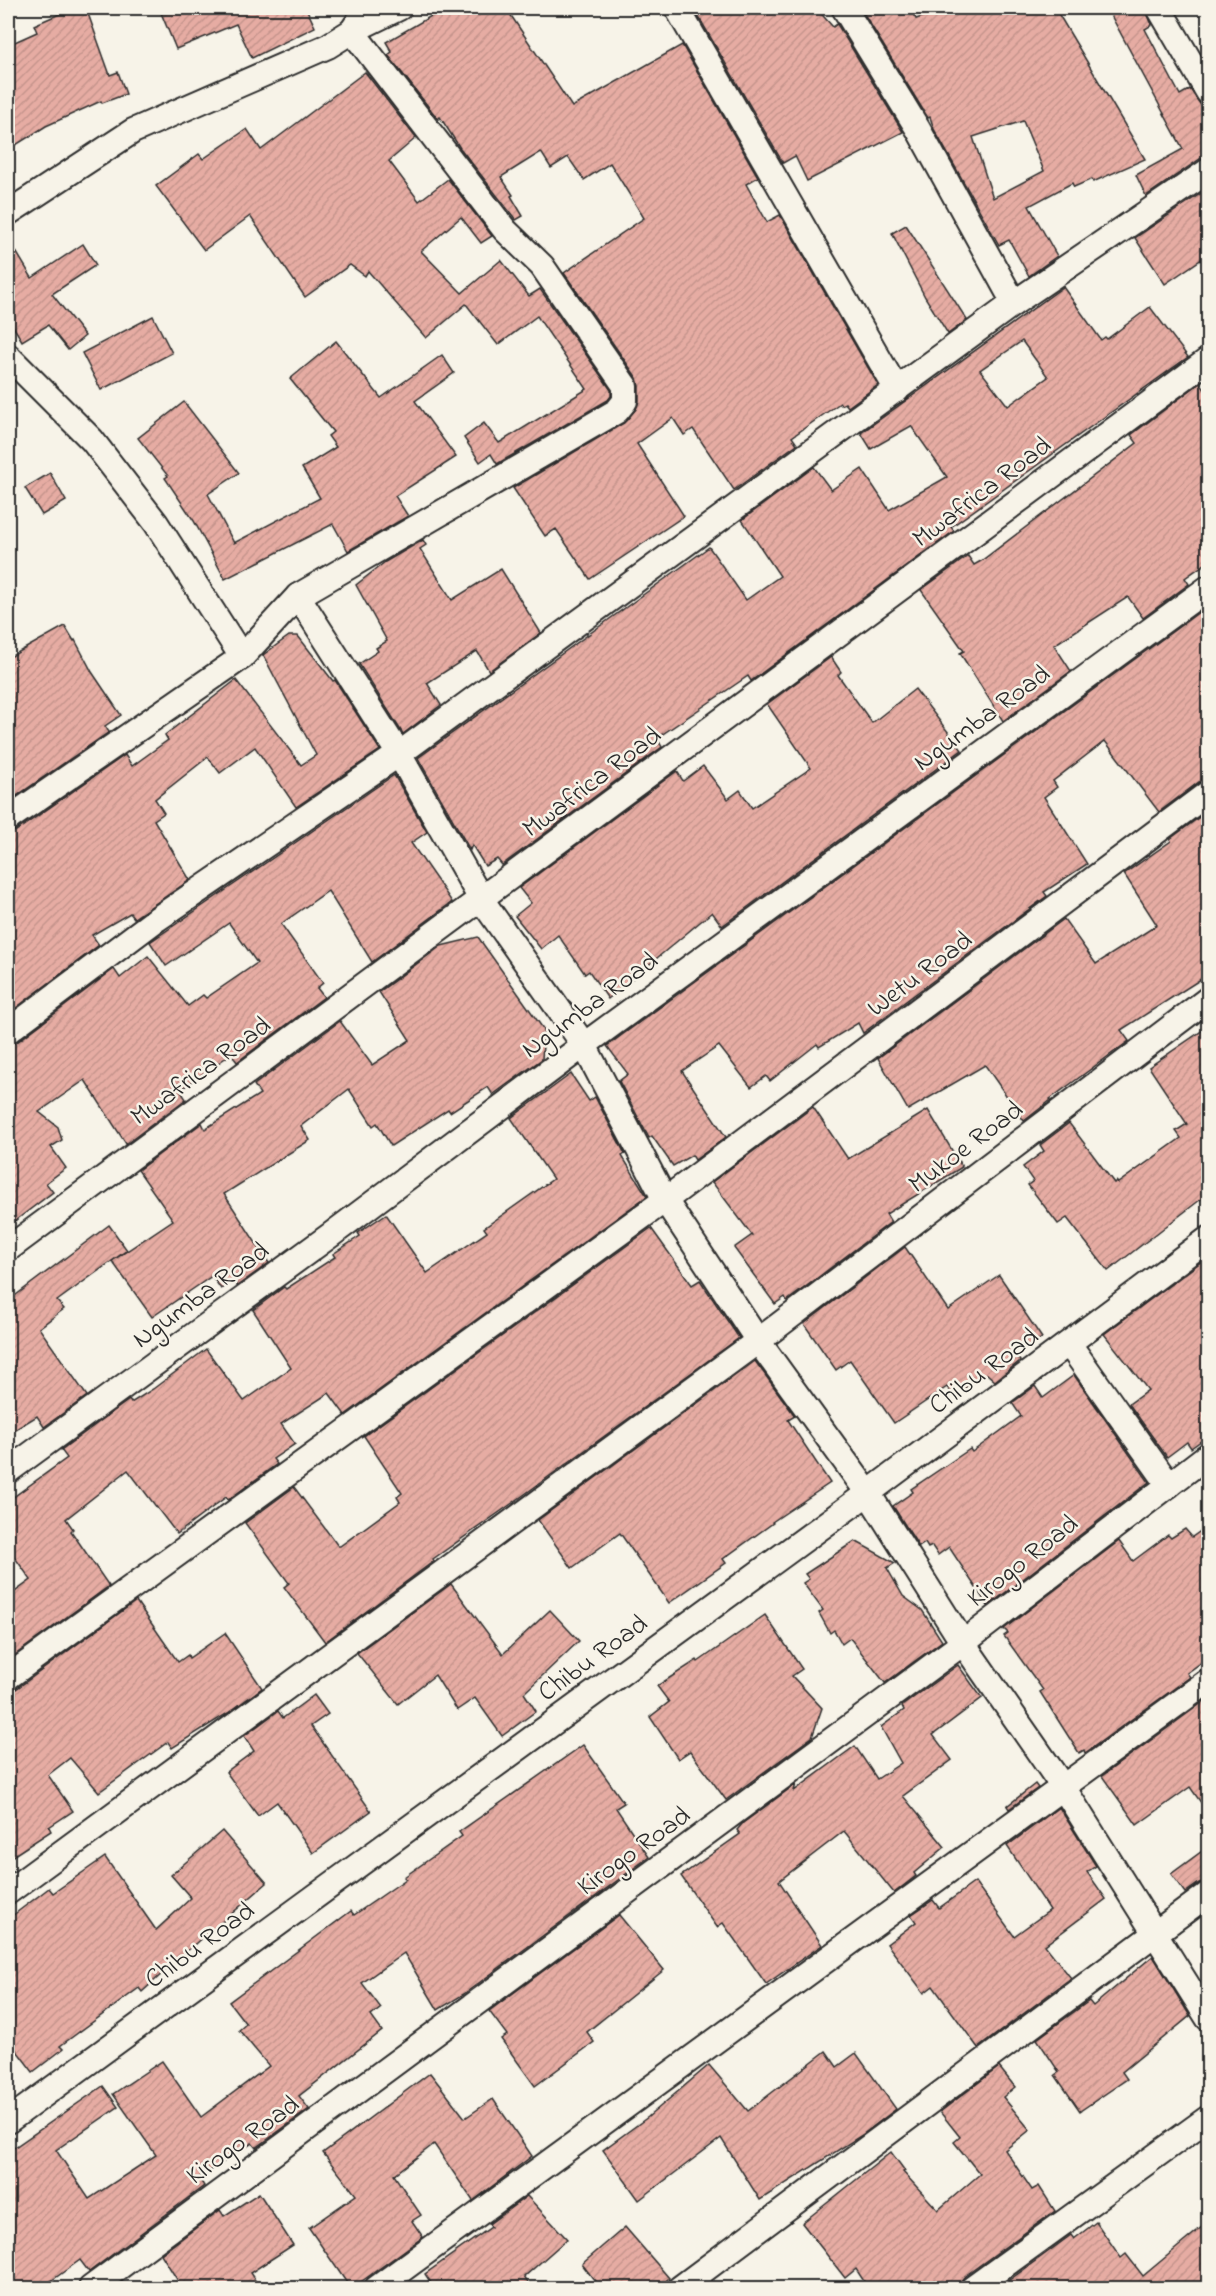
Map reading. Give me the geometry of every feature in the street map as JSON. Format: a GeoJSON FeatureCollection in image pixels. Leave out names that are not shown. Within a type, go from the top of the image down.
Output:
{"type":"FeatureCollection","features":[{"type":"Feature","properties":{"kind":"street"},"geometry":{"type":"LineString","coordinates":[[352,31],[368,8]]}},
{"type":"Feature","properties":{"kind":"street"},"geometry":{"type":"LineString","coordinates":[[8,213],[133,131],[328,46],[352,31],[399,8]]}},
{"type":"Feature","properties":{"kind":"street"},"geometry":{"type":"LineString","coordinates":[[677,8],[897,390]]}},
{"type":"Feature","properties":{"kind":"street"},"geometry":{"type":"LineString","coordinates":[[844,8],[918,129],[1014,303]]}},
{"type":"Feature","properties":{"kind":"street"},"geometry":{"type":"LineString","coordinates":[[1159,8],[1209,92]]}},
{"type":"Feature","properties":{"kind":"street"},"geometry":{"type":"LineString","coordinates":[[9,814],[242,657],[298,596],[617,411],[625,401],[625,386],[542,266],[505,230],[352,31]]}},
{"type":"Feature","properties":{"kind":"street"},"geometry":{"type":"LineString","coordinates":[[8,1031],[157,919],[399,754],[1014,303],[1209,171]]}},
{"type":"Feature","properties":{"kind":"street"},"geometry":{"type":"LineString","coordinates":[[8,356],[92,440],[156,523],[242,657]]}},
{"type":"Feature","properties":{"kind":"street","name":"Mwafrica Road"},"geometry":{"type":"LineString","coordinates":[[8,1249],[1209,360]]}},
{"type":"Feature","properties":{"kind":"street","name":"Ngumba Road"},"geometry":{"type":"LineString","coordinates":[[8,1471],[332,1234],[584,1045],[1209,588]]}},
{"type":"Feature","properties":{"kind":"street"},"geometry":{"type":"LineString","coordinates":[[298,596],[399,754],[481,899],[584,1045],[665,1200],[758,1341],[868,1493],[963,1643],[1064,1787],[1209,2018]]}},
{"type":"Feature","properties":{"kind":"street","name":"Wetu Road"},"geometry":{"type":"LineString","coordinates":[[8,1677],[665,1200],[1209,793]]}},
{"type":"Feature","properties":{"kind":"street","name":"Mukoe Road"},"geometry":{"type":"LineString","coordinates":[[8,1892],[758,1341],[1209,999]]}},
{"type":"Feature","properties":{"kind":"street","name":"Chibu Road"},"geometry":{"type":"LineString","coordinates":[[8,2121],[868,1493],[1209,1239]]}},
{"type":"Feature","properties":{"kind":"street"},"geometry":{"type":"LineString","coordinates":[[1069,1344],[1169,1485]]}},
{"type":"Feature","properties":{"kind":"street","name":"Kirogo Road"},"geometry":{"type":"LineString","coordinates":[[90,2289],[963,1643],[1209,1455]]}},
{"type":"Feature","properties":{"kind":"street"},"geometry":{"type":"LineString","coordinates":[[377,2289],[1209,1681]]}},
{"type":"Feature","properties":{"kind":"street"},"geometry":{"type":"LineString","coordinates":[[680,2289],[1209,1894]]}},
{"type":"Feature","properties":{"kind":"street"},"geometry":{"type":"LineString","coordinates":[[973,2289],[1209,2118]]}},
{"type":"Feature","properties":{"kind":"building"},"geometry":{"type":"Polygon","coordinates":[[[86,8],[110,75],[118,72],[126,94],[102,103],[101,101],[46,126],[8,150],[8,45],[37,32],[34,25],[64,12],[86,8]]]}},
{"type":"Feature","properties":{"kind":"building"},"geometry":{"type":"Polygon","coordinates":[[[159,8],[306,8],[315,27],[252,58],[236,24],[176,49],[159,8]]]}},
{"type":"Feature","properties":{"kind":"building"},"geometry":{"type":"Polygon","coordinates":[[[445,8],[506,8],[572,107],[682,45],[758,177],[746,184],[767,222],[780,215],[878,385],[848,407],[845,403],[841,405],[840,403],[792,437],[797,444],[734,490],[693,429],[684,435],[673,418],[637,444],[684,516],[590,579],[556,529],[545,536],[513,488],[624,423],[636,409],[639,401],[637,378],[564,273],[644,218],[610,163],[584,180],[568,157],[551,168],[541,152],[501,177],[523,216],[516,220],[460,148],[440,117],[438,119],[388,55],[392,52],[386,42],[445,8]]]}},
{"type":"Feature","properties":{"kind":"building"},"geometry":{"type":"Polygon","coordinates":[[[704,8],[816,8],[833,27],[837,24],[903,132],[807,181],[795,156],[783,163],[696,12],[704,8]]]}},
{"type":"Feature","properties":{"kind":"building"},"geometry":{"type":"Polygon","coordinates":[[[909,8],[916,19],[949,8],[1055,8],[1145,159],[1093,182],[1092,179],[1074,187],[1072,183],[1029,206],[1057,256],[1029,276],[1009,240],[999,245],[934,129],[930,117],[928,118],[861,9],[909,8]],[[1023,121],[973,137],[993,198],[1044,171],[1023,121]]]}},
{"type":"Feature","properties":{"kind":"building"},"geometry":{"type":"Polygon","coordinates":[[[1107,8],[1145,8],[1152,25],[1145,29],[1180,95],[1190,89],[1200,104],[1209,106],[1209,157],[1200,159],[1146,196],[1136,175],[1183,149],[1107,8]]]}},
{"type":"Feature","properties":{"kind":"building"},"geometry":{"type":"Polygon","coordinates":[[[365,72],[416,138],[389,161],[419,201],[448,179],[492,236],[481,243],[461,217],[421,251],[462,293],[501,260],[529,296],[540,289],[611,390],[608,400],[497,464],[491,454],[480,462],[464,438],[484,423],[499,443],[587,389],[537,316],[498,345],[466,304],[426,338],[368,271],[365,276],[350,265],[305,297],[250,216],[204,250],[156,186],[199,154],[203,159],[247,129],[261,150],[365,72]]]}},
{"type":"Feature","properties":{"kind":"building"},"geometry":{"type":"Polygon","coordinates":[[[1209,188],[1209,254],[1165,284],[1135,238],[1209,188]]]}},
{"type":"Feature","properties":{"kind":"building"},"geometry":{"type":"Polygon","coordinates":[[[906,225],[967,320],[948,334],[925,297],[892,233],[906,225]]]}},
{"type":"Feature","properties":{"kind":"building"},"geometry":{"type":"Polygon","coordinates":[[[8,238],[32,278],[83,244],[96,265],[52,294],[85,336],[68,350],[48,325],[22,341],[8,318],[8,238]]]}},
{"type":"Feature","properties":{"kind":"building"},"geometry":{"type":"Polygon","coordinates":[[[1063,287],[1101,340],[1105,337],[1107,339],[1150,307],[1188,357],[951,527],[954,531],[751,681],[748,676],[657,738],[662,747],[502,865],[497,859],[485,866],[472,845],[470,850],[418,758],[709,547],[746,600],[780,576],[742,520],[814,467],[831,490],[862,469],[889,510],[947,477],[911,426],[871,449],[861,433],[1063,287]],[[1022,341],[980,370],[1008,406],[1048,377],[1022,341]]]}},
{"type":"Feature","properties":{"kind":"building"},"geometry":{"type":"Polygon","coordinates":[[[153,316],[172,353],[101,390],[82,353],[153,316]]]}},
{"type":"Feature","properties":{"kind":"building"},"geometry":{"type":"Polygon","coordinates":[[[336,341],[381,398],[442,355],[454,373],[415,401],[456,457],[395,496],[408,516],[348,551],[333,524],[225,579],[194,521],[165,478],[168,476],[138,438],[184,402],[239,473],[208,494],[234,543],[320,498],[302,468],[336,447],[328,436],[333,432],[290,379],[336,341]]]}},
{"type":"Feature","properties":{"kind":"building"},"geometry":{"type":"Polygon","coordinates":[[[1200,383],[1209,395],[1209,561],[1185,578],[1189,584],[1143,618],[1128,597],[1054,645],[1071,671],[1003,721],[960,653],[964,651],[921,590],[968,556],[974,565],[981,561],[1137,443],[1131,435],[1200,383]]]}},
{"type":"Feature","properties":{"kind":"building"},"geometry":{"type":"Polygon","coordinates":[[[50,473],[66,501],[42,515],[25,488],[50,473]]]}},
{"type":"Feature","properties":{"kind":"building"},"geometry":{"type":"Polygon","coordinates":[[[423,540],[426,545],[420,549],[452,600],[501,569],[541,633],[489,671],[477,651],[427,683],[441,705],[403,734],[359,664],[378,651],[376,648],[387,641],[356,585],[385,562],[423,540]]]}},
{"type":"Feature","properties":{"kind":"building"},"geometry":{"type":"Polygon","coordinates":[[[1206,607],[1209,611],[1209,779],[1199,782],[1159,812],[1105,741],[1053,781],[1057,787],[1044,797],[1087,864],[1044,892],[1047,896],[863,1033],[858,1023],[819,1047],[817,1044],[770,1081],[766,1076],[751,1087],[719,1046],[682,1071],[726,1137],[695,1160],[692,1155],[673,1166],[652,1136],[649,1138],[619,1081],[628,1074],[607,1046],[1206,607]]]}},
{"type":"Feature","properties":{"kind":"building"},"geometry":{"type":"Polygon","coordinates":[[[65,626],[121,715],[105,726],[109,732],[12,799],[8,789],[8,658],[65,626]]]}},
{"type":"Feature","properties":{"kind":"building"},"geometry":{"type":"Polygon","coordinates":[[[289,636],[298,636],[333,681],[335,680],[380,750],[296,807],[255,747],[220,773],[208,757],[155,799],[164,813],[154,820],[190,880],[134,918],[130,913],[92,935],[99,945],[8,1014],[8,833],[16,831],[125,755],[132,766],[168,740],[165,735],[236,680],[301,765],[316,755],[263,655],[289,636]]]}},
{"type":"Feature","properties":{"kind":"building"},"geometry":{"type":"Polygon","coordinates":[[[831,657],[841,672],[838,675],[872,723],[915,689],[962,750],[722,926],[712,912],[608,999],[589,971],[585,974],[558,935],[541,949],[515,916],[531,903],[519,888],[677,771],[683,781],[703,766],[728,799],[740,790],[752,808],[811,768],[767,704],[831,657]]]}},
{"type":"Feature","properties":{"kind":"building"},"geometry":{"type":"Polygon","coordinates":[[[394,775],[427,832],[411,843],[452,902],[372,962],[328,891],[281,924],[323,983],[317,988],[324,997],[237,1062],[231,1054],[180,1090],[186,1099],[126,1144],[85,1080],[39,1112],[58,1127],[62,1140],[51,1147],[66,1168],[46,1183],[53,1192],[8,1226],[8,1045],[17,1042],[114,969],[120,978],[148,956],[188,1006],[203,995],[206,998],[257,963],[229,923],[166,966],[150,942],[394,775]]]}},
{"type":"Feature","properties":{"kind":"building"},"geometry":{"type":"Polygon","coordinates":[[[1209,810],[1209,974],[1121,1030],[1129,1041],[1024,1121],[985,1065],[908,1110],[878,1058],[1064,919],[1096,964],[1157,925],[1124,874],[1171,841],[1170,839],[1209,810]]]}},
{"type":"Feature","properties":{"kind":"building"},"geometry":{"type":"Polygon","coordinates":[[[478,937],[544,1030],[542,1059],[493,1095],[488,1087],[450,1112],[448,1109],[391,1146],[377,1123],[373,1126],[349,1089],[301,1126],[310,1140],[224,1194],[269,1263],[237,1286],[234,1280],[221,1289],[212,1276],[152,1317],[112,1261],[173,1220],[138,1170],[202,1123],[205,1129],[260,1094],[254,1085],[340,1021],[372,1065],[410,1040],[379,992],[441,946],[478,937]]]}},
{"type":"Feature","properties":{"kind":"building"},"geometry":{"type":"Polygon","coordinates":[[[1209,1026],[1209,1193],[1108,1271],[1067,1218],[1058,1224],[1028,1185],[1033,1181],[1023,1167],[1044,1151],[1040,1145],[1069,1123],[1114,1183],[1116,1181],[1118,1183],[1181,1138],[1176,1131],[1187,1124],[1149,1067],[1209,1026]]]}},
{"type":"Feature","properties":{"kind":"building"},"geometry":{"type":"Polygon","coordinates":[[[571,1074],[589,1101],[595,1097],[625,1154],[622,1156],[647,1196],[345,1415],[329,1393],[281,1424],[295,1444],[273,1459],[277,1464],[228,1500],[226,1497],[177,1534],[128,1470],[66,1519],[73,1529],[71,1531],[109,1586],[8,1660],[8,1597],[31,1580],[8,1548],[8,1501],[67,1458],[61,1450],[129,1400],[131,1403],[153,1389],[206,1349],[244,1401],[291,1368],[253,1310],[284,1287],[286,1289],[335,1257],[333,1254],[360,1236],[358,1233],[386,1214],[427,1273],[487,1232],[484,1228],[553,1179],[511,1118],[571,1074]]]}},
{"type":"Feature","properties":{"kind":"building"},"geometry":{"type":"Polygon","coordinates":[[[813,1107],[848,1159],[928,1110],[962,1167],[886,1214],[891,1222],[787,1301],[785,1297],[775,1304],[734,1248],[752,1235],[712,1182],[813,1107]]]}},
{"type":"Feature","properties":{"kind":"building"},"geometry":{"type":"Polygon","coordinates":[[[109,1225],[127,1250],[57,1301],[64,1309],[39,1328],[87,1396],[44,1427],[37,1416],[8,1434],[8,1301],[109,1225]]]}},
{"type":"Feature","properties":{"kind":"building"},"geometry":{"type":"Polygon","coordinates":[[[651,1228],[692,1285],[700,1280],[739,1338],[433,1559],[434,1561],[325,1642],[284,1587],[289,1583],[245,1523],[294,1487],[340,1546],[400,1502],[397,1497],[402,1493],[364,1436],[651,1228]]]}},
{"type":"Feature","properties":{"kind":"building"},"geometry":{"type":"Polygon","coordinates":[[[905,1247],[948,1310],[999,1275],[1042,1338],[1016,1355],[1020,1361],[995,1381],[987,1374],[953,1396],[947,1387],[894,1423],[850,1360],[836,1370],[804,1324],[905,1247]]]}},
{"type":"Feature","properties":{"kind":"building"},"geometry":{"type":"Polygon","coordinates":[[[1209,1256],[1209,1435],[1191,1448],[1187,1442],[1167,1457],[1129,1404],[1148,1390],[1104,1334],[1209,1256]]]}},
{"type":"Feature","properties":{"kind":"building"},"geometry":{"type":"Polygon","coordinates":[[[755,1361],[795,1416],[788,1420],[830,1483],[772,1522],[723,1559],[726,1563],[669,1603],[620,1533],[572,1568],[538,1520],[755,1361]]]}},
{"type":"Feature","properties":{"kind":"building"},"geometry":{"type":"Polygon","coordinates":[[[1074,1375],[1149,1482],[988,1606],[949,1547],[938,1555],[932,1546],[928,1548],[925,1543],[919,1547],[893,1506],[913,1492],[911,1489],[970,1449],[972,1452],[1021,1416],[1012,1403],[1035,1386],[1043,1398],[1074,1375]]]}},
{"type":"Feature","properties":{"kind":"building"},"geometry":{"type":"Polygon","coordinates":[[[1209,1525],[1209,1657],[1187,1673],[1190,1677],[1085,1753],[1084,1750],[1079,1753],[1040,1692],[1043,1690],[1004,1636],[1008,1633],[1004,1629],[1119,1541],[1133,1561],[1168,1535],[1171,1538],[1185,1529],[1192,1537],[1209,1525]]]}},
{"type":"Feature","properties":{"kind":"building"},"geometry":{"type":"Polygon","coordinates":[[[855,1541],[895,1563],[887,1568],[903,1596],[922,1610],[942,1641],[885,1683],[850,1638],[842,1644],[834,1630],[830,1633],[819,1613],[823,1610],[803,1583],[809,1579],[805,1574],[855,1541]]]}},
{"type":"Feature","properties":{"kind":"building"},"geometry":{"type":"Polygon","coordinates":[[[451,1584],[503,1654],[550,1610],[579,1641],[524,1693],[536,1711],[502,1736],[475,1698],[457,1710],[435,1675],[398,1704],[357,1653],[451,1584]]]}},
{"type":"Feature","properties":{"kind":"building"},"geometry":{"type":"Polygon","coordinates":[[[136,1601],[178,1662],[188,1655],[189,1658],[225,1633],[262,1688],[228,1713],[172,1748],[168,1742],[99,1792],[70,1758],[48,1775],[73,1811],[49,1827],[51,1831],[8,1859],[8,1691],[16,1689],[136,1601]]]}},
{"type":"Feature","properties":{"kind":"building"},"geometry":{"type":"Polygon","coordinates":[[[765,1615],[802,1669],[792,1676],[822,1708],[812,1737],[726,1800],[690,1751],[678,1759],[650,1717],[669,1702],[657,1686],[697,1660],[698,1662],[765,1615]]]}},
{"type":"Feature","properties":{"kind":"building"},"geometry":{"type":"Polygon","coordinates":[[[958,1665],[982,1698],[933,1735],[952,1760],[903,1796],[945,1847],[914,1873],[916,1876],[894,1893],[844,1831],[779,1881],[822,1945],[766,1984],[723,1923],[717,1927],[681,1876],[740,1834],[737,1830],[743,1823],[796,1784],[794,1791],[855,1746],[877,1779],[901,1763],[881,1727],[904,1710],[902,1706],[958,1665]]]}},
{"type":"Feature","properties":{"kind":"building"},"geometry":{"type":"Polygon","coordinates":[[[314,1695],[328,1714],[311,1726],[371,1811],[313,1853],[277,1802],[258,1816],[226,1772],[254,1751],[244,1736],[278,1711],[283,1718],[314,1695]]]}},
{"type":"Feature","properties":{"kind":"building"},"geometry":{"type":"Polygon","coordinates":[[[1206,1700],[1209,1705],[1209,1814],[1190,1787],[1137,1825],[1102,1776],[1206,1700]]]}},
{"type":"Feature","properties":{"kind":"building"},"geometry":{"type":"Polygon","coordinates":[[[583,1745],[624,1803],[616,1808],[649,1857],[464,1994],[438,2010],[404,1953],[362,1983],[381,2008],[371,2016],[382,2031],[299,2096],[309,2109],[256,2148],[252,2143],[199,2178],[204,2186],[89,2272],[80,2260],[40,2289],[8,2289],[8,2152],[103,2086],[118,2107],[56,2150],[89,2199],[156,2155],[113,2094],[162,2061],[201,2117],[269,2066],[239,2030],[246,2024],[229,2002],[351,1911],[354,1915],[406,1879],[404,1877],[462,1836],[459,1832],[583,1745]]]}},
{"type":"Feature","properties":{"kind":"building"},"geometry":{"type":"Polygon","coordinates":[[[1035,1784],[1038,1788],[1009,1809],[1007,1806],[1035,1784]]]}},
{"type":"Feature","properties":{"kind":"building"},"geometry":{"type":"Polygon","coordinates":[[[1059,1807],[1096,1866],[1087,1872],[1106,1899],[1045,1945],[1071,1978],[978,2048],[933,1986],[924,1993],[887,1944],[916,1922],[911,1915],[933,1900],[939,1908],[975,1882],[1014,1936],[1050,1910],[1007,1846],[1059,1807]]]}},
{"type":"Feature","properties":{"kind":"building"},"geometry":{"type":"Polygon","coordinates":[[[222,1831],[267,1883],[142,1992],[139,1988],[60,2046],[63,2049],[33,2072],[8,2039],[8,1919],[49,1888],[53,1893],[105,1857],[156,1930],[191,1898],[171,1875],[222,1831]]]}},
{"type":"Feature","properties":{"kind":"building"},"geometry":{"type":"Polygon","coordinates":[[[1209,1846],[1209,1880],[1199,1883],[1185,1893],[1171,1874],[1209,1846]]]}},
{"type":"Feature","properties":{"kind":"building"},"geometry":{"type":"Polygon","coordinates":[[[619,1915],[664,1970],[587,2032],[594,2042],[535,2086],[501,2039],[507,2035],[489,2011],[619,1915]]]}},
{"type":"Feature","properties":{"kind":"building"},"geometry":{"type":"Polygon","coordinates":[[[1153,1956],[1190,2016],[1122,2072],[1127,2079],[1080,2111],[1055,2075],[1059,2072],[1037,2039],[1089,2001],[1093,2006],[1153,1956]]]}},
{"type":"Feature","properties":{"kind":"building"},"geometry":{"type":"Polygon","coordinates":[[[826,2051],[837,2067],[856,2053],[896,2109],[862,2135],[760,2200],[721,2138],[639,2200],[603,2150],[648,2117],[709,2065],[748,2111],[826,2051]]]}},
{"type":"Feature","properties":{"kind":"building"},"geometry":{"type":"Polygon","coordinates":[[[999,2067],[1015,2087],[1003,2097],[1030,2130],[1005,2150],[1032,2190],[1039,2186],[1055,2211],[965,2276],[960,2282],[959,2289],[869,2289],[856,2269],[845,2278],[802,2223],[891,2152],[905,2171],[903,2172],[938,2210],[980,2174],[954,2142],[960,2137],[940,2112],[999,2067]]]}},
{"type":"Feature","properties":{"kind":"building"},"geometry":{"type":"Polygon","coordinates":[[[430,2073],[465,2118],[493,2099],[532,2156],[473,2201],[434,2144],[394,2175],[421,2215],[412,2221],[423,2237],[351,2289],[309,2228],[356,2195],[323,2153],[430,2073]]]}},
{"type":"Feature","properties":{"kind":"building"},"geometry":{"type":"Polygon","coordinates":[[[259,2193],[293,2245],[250,2273],[261,2289],[183,2289],[161,2254],[220,2210],[224,2216],[259,2193]]]}},
{"type":"Feature","properties":{"kind":"building"},"geometry":{"type":"Polygon","coordinates":[[[527,2196],[567,2239],[524,2277],[532,2289],[435,2289],[425,2274],[491,2227],[489,2224],[527,2196]]]}},
{"type":"Feature","properties":{"kind":"building"},"geometry":{"type":"Polygon","coordinates":[[[1209,2221],[1209,2289],[997,2289],[1071,2235],[1074,2239],[1096,2222],[1121,2258],[1126,2254],[1143,2276],[1209,2221]]]}},
{"type":"Feature","properties":{"kind":"building"},"geometry":{"type":"Polygon","coordinates":[[[625,2227],[669,2278],[657,2289],[601,2289],[582,2264],[625,2227]]]}}]}
